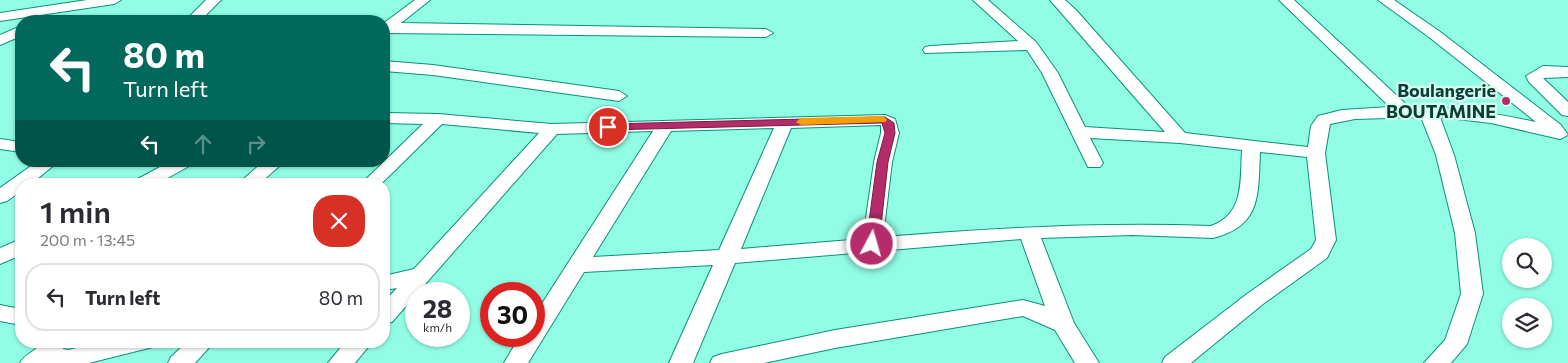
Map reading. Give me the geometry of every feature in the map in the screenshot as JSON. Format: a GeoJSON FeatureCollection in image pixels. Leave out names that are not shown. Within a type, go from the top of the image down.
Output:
{"type":"FeatureCollection","features":[{"type":"Feature","properties":{"kind":"street"},"geometry":{"type":"LineString","coordinates":[[0,17],[114,0]]}},
{"type":"Feature","properties":{"kind":"street"},"geometry":{"type":"LineString","coordinates":[[198,15],[214,0]]}},
{"type":"Feature","properties":{"kind":"street"},"geometry":{"type":"LineString","coordinates":[[390,25],[423,0]]}},
{"type":"Feature","properties":{"kind":"street"},"geometry":{"type":"LineString","coordinates":[[980,0],[1031,44],[1050,73],[1094,163]]}},
{"type":"Feature","properties":{"kind":"street"},"geometry":{"type":"LineString","coordinates":[[1057,0],[1071,13],[1180,138]]}},
{"type":"Feature","properties":{"kind":"street"},"geometry":{"type":"LineString","coordinates":[[1286,0],[1403,110]]}},
{"type":"Feature","properties":{"kind":"street"},"geometry":{"type":"LineString","coordinates":[[1385,0],[1434,34],[1561,132]]}},
{"type":"Feature","properties":{"kind":"street"},"geometry":{"type":"LineString","coordinates":[[46,15],[56,9]]}},
{"type":"Feature","properties":{"kind":"street"},"geometry":{"type":"LineString","coordinates":[[390,28],[766,33]]}},
{"type":"Feature","properties":{"kind":"street"},"geometry":{"type":"LineString","coordinates":[[0,41],[15,33]]}},
{"type":"Feature","properties":{"kind":"street"},"geometry":{"type":"LineString","coordinates":[[930,50],[1031,44]]}},
{"type":"Feature","properties":{"kind":"street"},"geometry":{"type":"LineString","coordinates":[[390,66],[433,70],[619,96]]}},
{"type":"Feature","properties":{"kind":"street"},"geometry":{"type":"LineString","coordinates":[[1568,72],[1543,71],[1536,73],[1534,76],[1536,82],[1568,111]]}},
{"type":"Feature","properties":{"kind":"street"},"geometry":{"type":"LineString","coordinates":[[1174,363],[1255,299],[1320,253],[1326,240],[1316,153],[1320,126],[1324,120],[1348,114],[1403,110],[1456,112],[1561,132]]}},
{"type":"Feature","properties":{"kind":"street"},"geometry":{"type":"LineString","coordinates":[[1428,111],[1445,154],[1465,233],[1472,294],[1455,344],[1436,363]]}},
{"type":"Feature","properties":{"kind":"street"},"geometry":{"type":"LineString","coordinates":[[390,118],[438,119],[552,129],[878,119],[889,123],[890,133],[883,162],[872,244]]}},
{"type":"Feature","properties":{"kind":"street"},"geometry":{"type":"LineString","coordinates":[[390,165],[438,119]]}},
{"type":"Feature","properties":{"kind":"street"},"geometry":{"type":"LineString","coordinates":[[681,363],[784,122]]}},
{"type":"Feature","properties":{"kind":"street"},"geometry":{"type":"LineString","coordinates":[[545,316],[665,126]]}},
{"type":"Feature","properties":{"kind":"street"},"geometry":{"type":"LineString","coordinates":[[390,309],[552,129]]}},
{"type":"Feature","properties":{"kind":"street"},"geometry":{"type":"LineString","coordinates":[[1078,132],[1180,138],[1251,148],[1316,153]]}},
{"type":"Feature","properties":{"kind":"street"},"geometry":{"type":"LineString","coordinates":[[0,144],[15,147]]}},
{"type":"Feature","properties":{"kind":"street"},"geometry":{"type":"LineString","coordinates":[[577,265],[726,257],[1029,233],[1132,229],[1164,232],[1213,232],[1230,226],[1248,202],[1251,148]]}},
{"type":"Feature","properties":{"kind":"street"},"geometry":{"type":"LineString","coordinates":[[26,178],[42,167]]}},
{"type":"Feature","properties":{"kind":"street"},"geometry":{"type":"LineString","coordinates":[[153,178],[174,167]]}},
{"type":"Feature","properties":{"kind":"street"},"geometry":{"type":"LineString","coordinates":[[255,178],[268,167]]}},
{"type":"Feature","properties":{"kind":"street"},"geometry":{"type":"LineString","coordinates":[[376,178],[388,167]]}},
{"type":"Feature","properties":{"kind":"street"},"geometry":{"type":"LineString","coordinates":[[0,197],[15,186]]}},
{"type":"Feature","properties":{"kind":"street"},"geometry":{"type":"LineString","coordinates":[[1029,233],[1063,324],[1087,363]]}},
{"type":"Feature","properties":{"kind":"street"},"geometry":{"type":"LineString","coordinates":[[0,257],[15,249]]}},
{"type":"Feature","properties":{"kind":"street"},"geometry":{"type":"LineString","coordinates":[[390,282],[420,275]]}},
{"type":"Feature","properties":{"kind":"street"},"geometry":{"type":"LineString","coordinates":[[722,363],[835,339],[1022,308],[1034,310],[1063,324]]}},
{"type":"Feature","properties":{"kind":"street"},"geometry":{"type":"LineString","coordinates":[[0,313],[15,316]]}},
{"type":"Feature","properties":{"kind":"street"},"geometry":{"type":"LineString","coordinates":[[516,363],[526,347]]}},
{"type":"Feature","properties":{"kind":"street"},"geometry":{"type":"LineString","coordinates":[[46,352],[56,358],[68,359],[115,348]]}},
{"type":"Feature","properties":{"kind":"street"},"geometry":{"type":"LineString","coordinates":[[180,363],[196,348]]}},
{"type":"Feature","properties":{"kind":"street"},"geometry":{"type":"LineString","coordinates":[[340,363],[354,348]]}},
{"type":"Feature","properties":{"kind":"slow traffic"},"geometry":{"type":"LineString","coordinates":[[801,122],[882,119]]}},
{"type":"Feature","properties":{"kind":"place","name":"Boulangerie BOUTAMINE"},"geometry":{"type":"Point","coordinates":[1506,101]}},
{"type":"Feature","properties":{"kind":"route"},"geometry":{"type":"LineString","coordinates":[[608,127],[885,120],[889,123],[890,133],[883,162],[872,244]]}}]}
